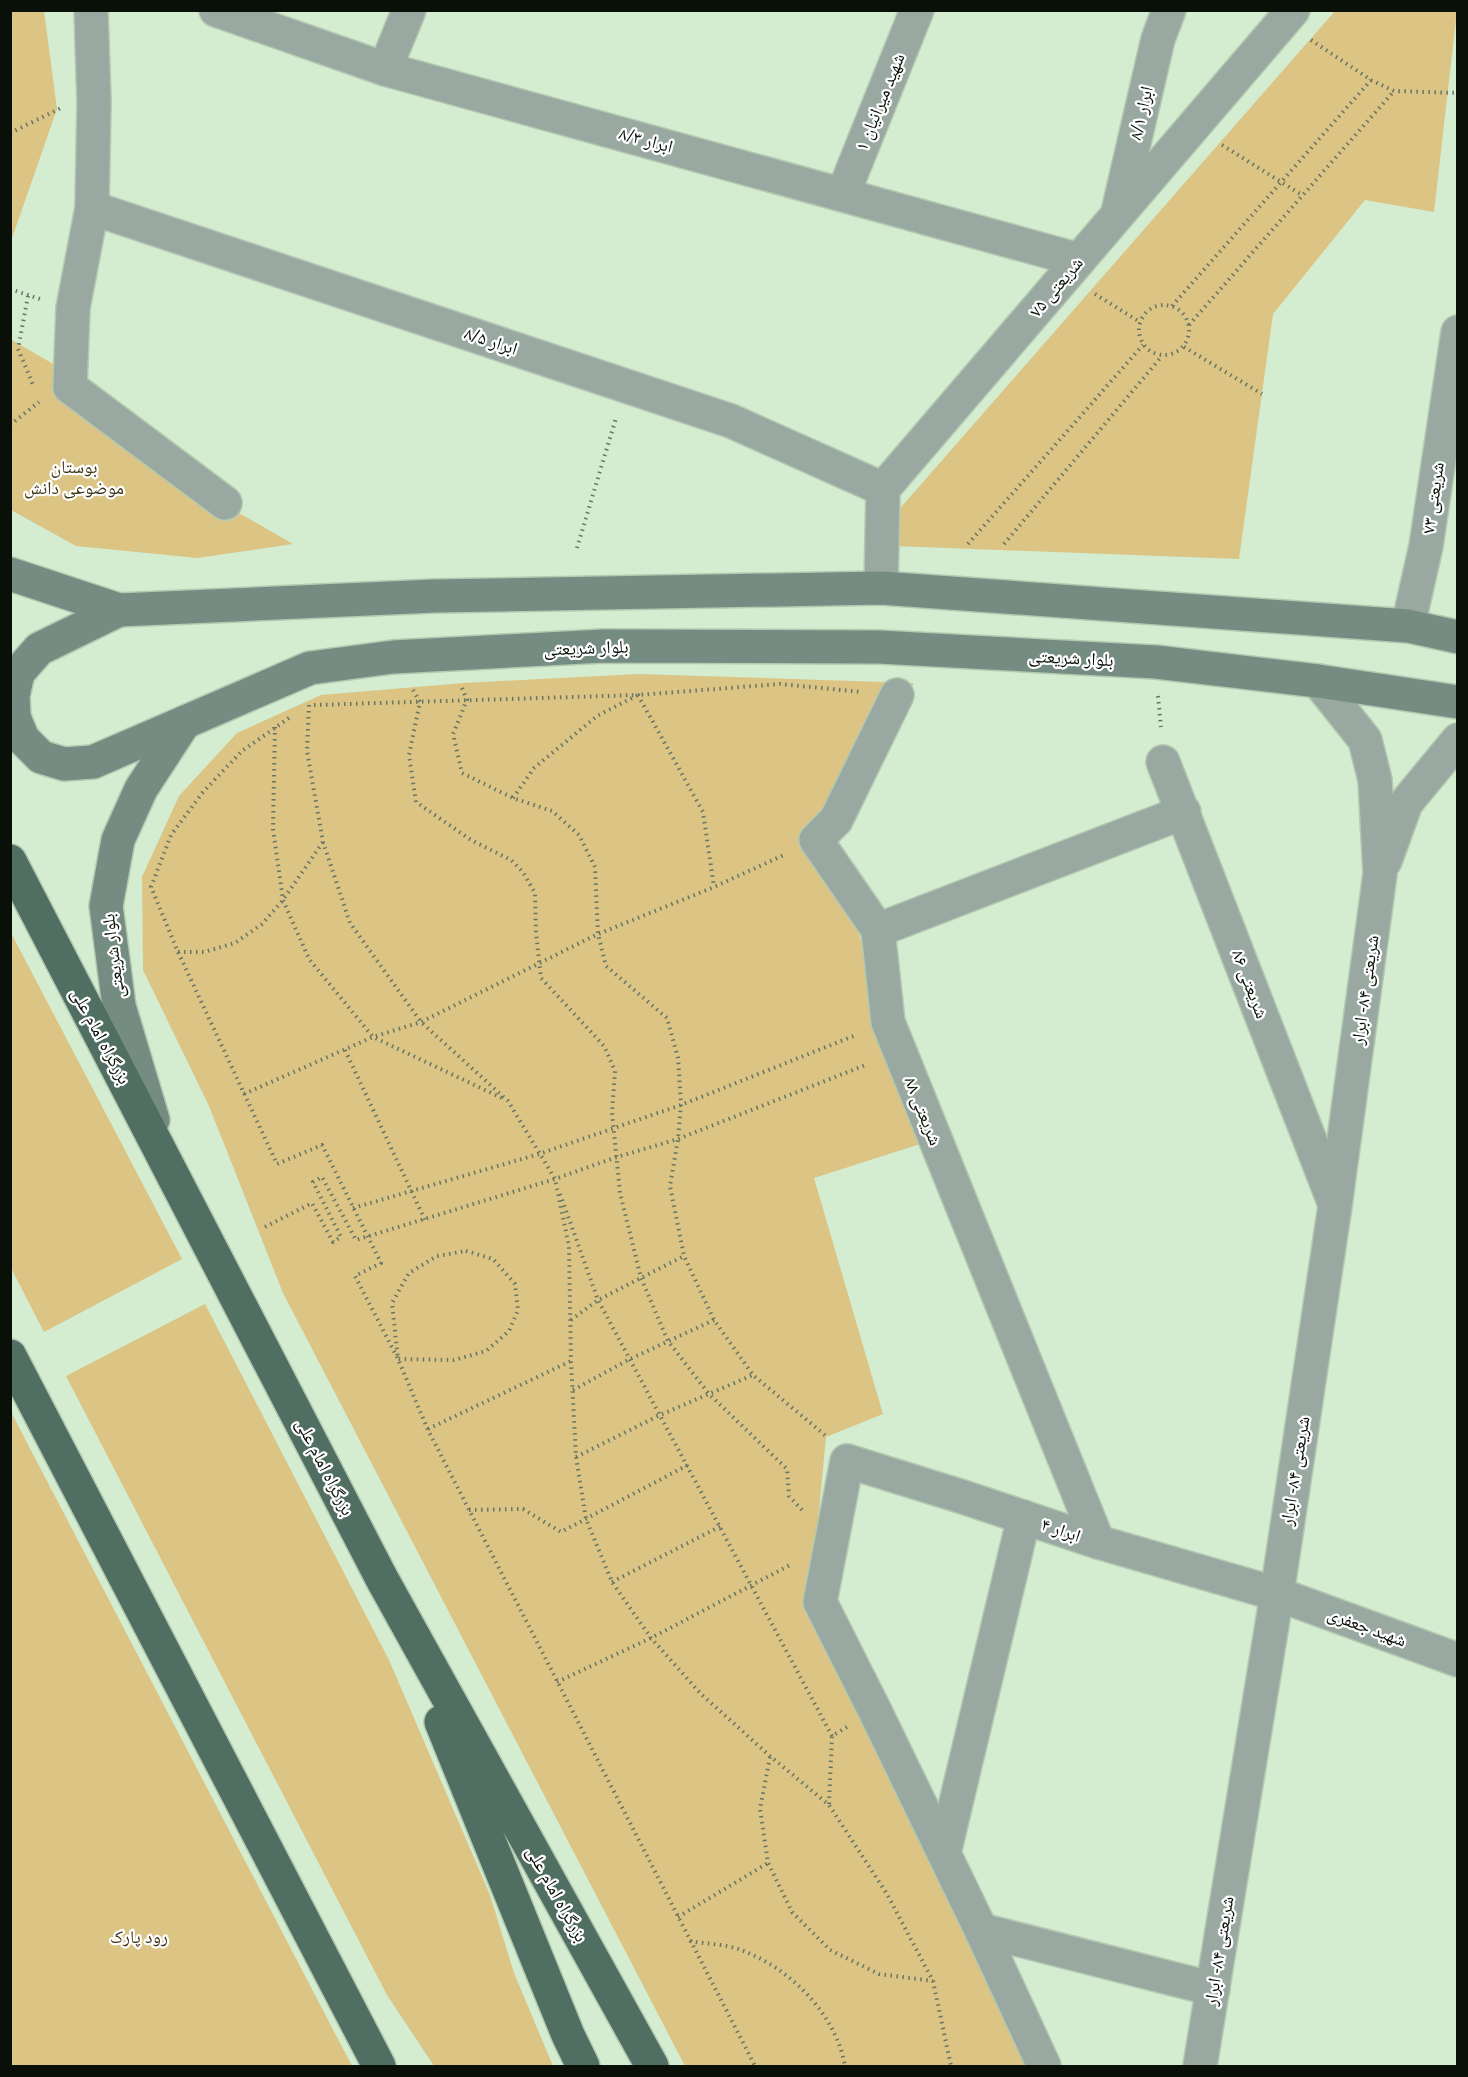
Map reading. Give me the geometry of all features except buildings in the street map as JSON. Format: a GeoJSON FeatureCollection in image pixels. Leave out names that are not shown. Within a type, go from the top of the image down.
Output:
{"type":"FeatureCollection","features":[{"type":"Feature","properties":{"kind":"highway","name":"بزرگراه امام علی"},"geometry":{"type":"LineString","coordinates":[[10,861],[382,1579],[652,2067]]}},
{"type":"Feature","properties":{"kind":"highway"},"geometry":{"type":"LineString","coordinates":[[10,1356],[378,2067]]}},
{"type":"Feature","properties":{"kind":"highway"},"geometry":{"type":"LineString","coordinates":[[382,1579],[563,2025],[583,2067]]}},
{"type":"Feature","properties":{"kind":"main road"},"geometry":{"type":"LineString","coordinates":[[10,574],[119,610],[434,596],[881,588],[1408,626],[1458,637]]}},
{"type":"Feature","properties":{"kind":"main road"},"geometry":{"type":"LineString","coordinates":[[119,610],[39,649],[18,673],[13,696],[14,717],[23,739],[41,756],[64,764],[93,762],[184,723]]}},
{"type":"Feature","properties":{"kind":"main road","name":"بلوار شریعتی"},"geometry":{"type":"LineString","coordinates":[[165,1158],[119,1006],[106,906],[118,840],[141,789],[184,723],[310,668],[393,657],[603,646],[879,647],[1156,662],[1318,681],[1458,702]]}},
{"type":"Feature","properties":{"kind":"street"},"geometry":{"type":"LineString","coordinates":[[91,10],[94,102],[92,208],[73,308],[70,387],[225,502]]}},
{"type":"Feature","properties":{"kind":"street","name":"ابرار ۸/۳"},"geometry":{"type":"LineString","coordinates":[[216,10],[386,69],[843,194],[1074,266]]}},
{"type":"Feature","properties":{"kind":"street"},"geometry":{"type":"LineString","coordinates":[[386,69],[408,10]]}},
{"type":"Feature","properties":{"kind":"street","name":"شهید میرانیان ۱"},"geometry":{"type":"LineString","coordinates":[[843,194],[917,10]]}},
{"type":"Feature","properties":{"kind":"street","name":"ابرار ۸/۱"},"geometry":{"type":"LineString","coordinates":[[1117,217],[1158,39],[1170,10]]}},
{"type":"Feature","properties":{"kind":"street","name":"شریعتی ۷۵"},"geometry":{"type":"LineString","coordinates":[[883,489],[1290,14]]}},
{"type":"Feature","properties":{"kind":"street","name":"ابرار ۸/۵"},"geometry":{"type":"LineString","coordinates":[[92,208],[731,421],[883,489]]}},
{"type":"Feature","properties":{"kind":"street","name":"شریعتی ۷۳"},"geometry":{"type":"LineString","coordinates":[[1408,626],[1426,546],[1458,332]]}},
{"type":"Feature","properties":{"kind":"street"},"geometry":{"type":"LineString","coordinates":[[881,588],[883,489]]}},
{"type":"Feature","properties":{"kind":"street"},"geometry":{"type":"LineString","coordinates":[[1318,681],[1365,740],[1375,780],[1380,874]]}},
{"type":"Feature","properties":{"kind":"street"},"geometry":{"type":"LineString","coordinates":[[816,840],[836,820],[897,695]]}},
{"type":"Feature","properties":{"kind":"street"},"geometry":{"type":"LineString","coordinates":[[1380,874],[1406,803],[1458,740]]}},
{"type":"Feature","properties":{"kind":"street","name":"شریعتی ۸۶"},"geometry":{"type":"LineString","coordinates":[[1163,762],[1335,1206]]}},
{"type":"Feature","properties":{"kind":"street"},"geometry":{"type":"LineString","coordinates":[[878,930],[1184,812]]}},
{"type":"Feature","properties":{"kind":"street","name":"شریعتی ۸۸"},"geometry":{"type":"LineString","coordinates":[[816,840],[878,930],[893,1037],[1098,1542]]}},
{"type":"Feature","properties":{"kind":"street","name":"شریعتی ۸۴ - ابرار"},"geometry":{"type":"LineString","coordinates":[[1200,2067],[1277,1594],[1335,1206],[1380,874]]}},
{"type":"Feature","properties":{"kind":"street"},"geometry":{"type":"LineString","coordinates":[[847,1461],[820,1602],[944,1853],[1044,2067]]}},
{"type":"Feature","properties":{"kind":"street","name":"ابرار ۴"},"geometry":{"type":"LineString","coordinates":[[847,1461],[1098,1542],[1277,1594]]}},
{"type":"Feature","properties":{"kind":"street"},"geometry":{"type":"LineString","coordinates":[[944,1853],[1024,1517]]}},
{"type":"Feature","properties":{"kind":"street","name":"شهید جعفری"},"geometry":{"type":"LineString","coordinates":[[1277,1594],[1458,1660]]}},
{"type":"Feature","properties":{"kind":"street"},"geometry":{"type":"LineString","coordinates":[[981,1930],[1213,1989]]}},
{"type":"Feature","properties":{"kind":"path"},"geometry":{"type":"LineString","coordinates":[[1290,14],[1310,40],[1371,80],[1394,91],[1458,93]]}},
{"type":"Feature","properties":{"kind":"path"},"geometry":{"type":"LineString","coordinates":[[1172,306],[1371,80]]}},
{"type":"Feature","properties":{"kind":"path"},"geometry":{"type":"LineString","coordinates":[[1189,325],[1394,91]]}},
{"type":"Feature","properties":{"kind":"path"},"geometry":{"type":"LineString","coordinates":[[10,134],[57,109],[94,102]]}},
{"type":"Feature","properties":{"kind":"path"},"geometry":{"type":"LineString","coordinates":[[1193,127],[1302,195]]}},
{"type":"Feature","properties":{"kind":"path"},"geometry":{"type":"LineString","coordinates":[[1074,266],[1089,291],[1140,322]]}},
{"type":"Feature","properties":{"kind":"path"},"geometry":{"type":"LineString","coordinates":[[28,296],[18,349],[36,391]]}},
{"type":"Feature","properties":{"kind":"path"},"geometry":{"type":"LineString","coordinates":[[1159,306],[1172,306],[1183,314],[1189,325],[1184,347],[1172,354],[1162,356],[1148,350],[1143,345],[1139,332],[1140,322],[1145,314],[1159,306]]}},
{"type":"Feature","properties":{"kind":"path"},"geometry":{"type":"LineString","coordinates":[[968,544],[1143,345]]}},
{"type":"Feature","properties":{"kind":"path"},"geometry":{"type":"LineString","coordinates":[[1184,347],[1262,394]]}},
{"type":"Feature","properties":{"kind":"path"},"geometry":{"type":"LineString","coordinates":[[1004,544],[1162,356]]}},
{"type":"Feature","properties":{"kind":"path"},"geometry":{"type":"LineString","coordinates":[[577,548],[625,386]]}},
{"type":"Feature","properties":{"kind":"path"},"geometry":{"type":"LineString","coordinates":[[10,425],[40,401]]}},
{"type":"Feature","properties":{"kind":"path"},"geometry":{"type":"LineString","coordinates":[[448,654],[467,699],[453,734],[462,773],[513,798],[552,812],[579,835],[595,867],[598,934],[606,966],[667,1018],[678,1058],[681,1105],[670,1186],[684,1256],[714,1320],[753,1374],[826,1437],[847,1461]]}},
{"type":"Feature","properties":{"kind":"path"},"geometry":{"type":"LineString","coordinates":[[393,657],[420,702],[409,755],[416,802],[471,840],[511,860],[524,872],[535,893],[536,933],[541,978],[604,1046],[615,1071],[612,1112],[620,1193],[641,1278],[668,1341],[709,1394],[787,1469],[789,1496],[832,1543],[651,1638],[557,1682]]}},
{"type":"Feature","properties":{"kind":"path"},"geometry":{"type":"LineString","coordinates":[[1156,662],[1163,762]]}},
{"type":"Feature","properties":{"kind":"path"},"geometry":{"type":"LineString","coordinates":[[310,668],[307,751],[323,842],[350,923],[421,1022],[508,1101],[555,1179],[598,1300],[832,1736],[829,1805]]}},
{"type":"Feature","properties":{"kind":"path"},"geometry":{"type":"LineString","coordinates":[[301,711],[309,706],[467,699],[639,696],[780,684],[897,695]]}},
{"type":"Feature","properties":{"kind":"path"},"geometry":{"type":"LineString","coordinates":[[513,798],[534,768],[597,716],[639,696]]}},
{"type":"Feature","properties":{"kind":"path"},"geometry":{"type":"LineString","coordinates":[[639,696],[703,812],[714,887]]}},
{"type":"Feature","properties":{"kind":"path"},"geometry":{"type":"LineString","coordinates":[[292,716],[242,751],[211,784],[171,835],[152,886],[178,952],[278,1164],[322,1145],[381,1263],[355,1276],[398,1359],[428,1430],[755,2067]]}},
{"type":"Feature","properties":{"kind":"path"},"geometry":{"type":"LineString","coordinates":[[275,726],[273,829],[283,900],[309,959],[373,1037],[508,1101]]}},
{"type":"Feature","properties":{"kind":"path"},"geometry":{"type":"LineString","coordinates":[[244,1094],[373,1037],[421,1022],[598,934],[714,887],[816,840]]}},
{"type":"Feature","properties":{"kind":"path"},"geometry":{"type":"LineString","coordinates":[[178,952],[204,952],[235,943],[262,924],[283,900],[323,842]]}},
{"type":"Feature","properties":{"kind":"path"},"geometry":{"type":"LineString","coordinates":[[353,1208],[539,1154],[614,1126],[893,1037]]}},
{"type":"Feature","properties":{"kind":"path"},"geometry":{"type":"LineString","coordinates":[[265,1227],[312,1203],[333,1242],[341,1237],[313,1182],[322,1177],[356,1240],[425,1220],[678,1139],[893,1037]]}},
{"type":"Feature","properties":{"kind":"path"},"geometry":{"type":"LineString","coordinates":[[345,1050],[425,1220]]}},
{"type":"Feature","properties":{"kind":"path"},"geometry":{"type":"LineString","coordinates":[[555,1179],[569,1246],[571,1361],[576,1457],[586,1519],[612,1582],[651,1638],[701,1694],[829,1805],[887,1894],[933,1981],[951,2067]]}},
{"type":"Feature","properties":{"kind":"path"},"geometry":{"type":"LineString","coordinates":[[466,1251],[493,1259],[515,1284],[518,1310],[509,1331],[486,1351],[454,1360],[398,1359],[392,1303],[408,1274],[437,1256],[466,1251]]}},
{"type":"Feature","properties":{"kind":"path"},"geometry":{"type":"LineString","coordinates":[[571,1320],[598,1300],[684,1256]]}},
{"type":"Feature","properties":{"kind":"path"},"geometry":{"type":"LineString","coordinates":[[573,1390],[630,1359],[714,1320]]}},
{"type":"Feature","properties":{"kind":"path"},"geometry":{"type":"LineString","coordinates":[[428,1430],[571,1361]]}},
{"type":"Feature","properties":{"kind":"path"},"geometry":{"type":"LineString","coordinates":[[576,1457],[660,1415],[753,1374]]}},
{"type":"Feature","properties":{"kind":"path"},"geometry":{"type":"LineString","coordinates":[[469,1510],[523,1509],[561,1532],[688,1465]]}},
{"type":"Feature","properties":{"kind":"path"},"geometry":{"type":"LineString","coordinates":[[612,1582],[721,1526]]}},
{"type":"Feature","properties":{"kind":"path"},"geometry":{"type":"LineString","coordinates":[[832,1736],[875,1711]]}},
{"type":"Feature","properties":{"kind":"path"},"geometry":{"type":"LineString","coordinates":[[770,1756],[760,1809],[768,1863],[792,1912],[830,1950],[879,1974],[933,1981]]}},
{"type":"Feature","properties":{"kind":"path"},"geometry":{"type":"LineString","coordinates":[[678,1917],[768,1863]]}},
{"type":"Feature","properties":{"kind":"path"},"geometry":{"type":"LineString","coordinates":[[690,1941],[740,1949],[784,1972],[820,2008],[843,2053],[845,2067]]}},
{"type":"Feature","properties":{"kind":"green space"},"geometry":{"type":"Polygon","coordinates":[[[11,10],[44,11],[57,109],[11,241],[11,10]]]}},
{"type":"Feature","properties":{"kind":"green space"},"geometry":{"type":"Polygon","coordinates":[[[1335,11],[1457,11],[1434,212],[1365,200],[1273,314],[1239,559],[868,545],[1335,11]]]}},
{"type":"Feature","properties":{"kind":"green space","name":"بوستان موضوعی دانش"},"geometry":{"type":"Polygon","coordinates":[[[10,339],[67,372],[74,400],[225,522],[232,509],[293,544],[197,558],[76,546],[11,510],[10,339]]]}},
{"type":"Feature","properties":{"kind":"green space"},"geometry":{"type":"Polygon","coordinates":[[[638,674],[914,683],[816,831],[942,1137],[814,1178],[883,1414],[826,1437],[811,1596],[1029,2066],[685,2066],[283,1293],[209,1106],[143,970],[142,877],[179,796],[237,733],[321,695],[464,683],[638,674]]]}},
{"type":"Feature","properties":{"kind":"green space"},"geometry":{"type":"Polygon","coordinates":[[[10,931],[182,1259],[44,1332],[11,1268],[10,931]]]}},
{"type":"Feature","properties":{"kind":"green space"},"geometry":{"type":"Polygon","coordinates":[[[205,1304],[389,1660],[490,1895],[514,1973],[553,2066],[434,2066],[387,1995],[66,1376],[205,1304]]]}},
{"type":"Feature","properties":{"kind":"green space","name":"رود پارک"},"geometry":{"type":"Polygon","coordinates":[[[11,1412],[352,2066],[11,2066],[11,1412]]]}}]}
